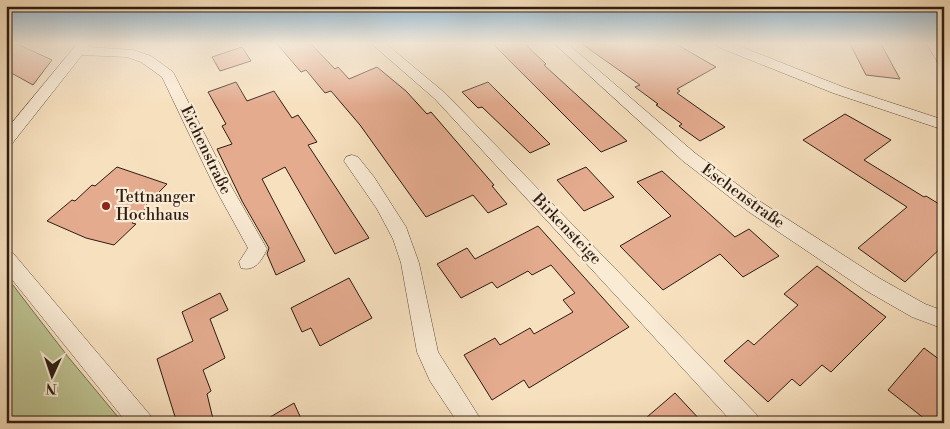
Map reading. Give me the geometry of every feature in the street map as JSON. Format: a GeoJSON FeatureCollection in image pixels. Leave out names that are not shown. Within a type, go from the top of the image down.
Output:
{"type":"FeatureCollection","features":[{"type":"Feature","properties":{"kind":"street"},"geometry":{"type":"LineString","coordinates":[[9,134],[68,64]]}},
{"type":"Feature","properties":{"kind":"street","name":"Eichenstraße"},"geometry":{"type":"LineString","coordinates":[[153,64],[168,75],[173,83],[223,188],[258,249],[248,262]]}},
{"type":"Feature","properties":{"kind":"street","name":"Birkensteige"},"geometry":{"type":"LineString","coordinates":[[402,64],[440,96],[749,423]]}},
{"type":"Feature","properties":{"kind":"street","name":"Eschenstraße"},"geometry":{"type":"LineString","coordinates":[[584,64],[689,157],[755,207],[872,284],[918,311],[944,320]]}},
{"type":"Feature","properties":{"kind":"street"},"geometry":{"type":"LineString","coordinates":[[773,64],[846,93],[944,125]]}},
{"type":"Feature","properties":{"kind":"street"},"geometry":{"type":"LineString","coordinates":[[352,161],[374,189],[401,236],[410,265],[425,343],[446,388],[472,423]]}},
{"type":"Feature","properties":{"kind":"street"},"geometry":{"type":"LineString","coordinates":[[6,258],[142,423]]}},
{"type":"Feature","properties":{"kind":"green space"},"geometry":{"type":"Polygon","coordinates":[[[6,276],[69,358],[123,423],[6,423],[6,276]]]}},
{"type":"Feature","properties":{"kind":"building"},"geometry":{"type":"Polygon","coordinates":[[[6,64],[49,64],[33,85],[6,70],[6,64]]]}},
{"type":"Feature","properties":{"kind":"building"},"geometry":{"type":"Polygon","coordinates":[[[216,64],[242,64],[220,71],[216,64]]]}},
{"type":"Feature","properties":{"kind":"building"},"geometry":{"type":"Polygon","coordinates":[[[294,64],[330,64],[335,69],[338,67],[349,79],[377,67],[406,91],[427,114],[431,112],[494,185],[492,186],[507,204],[488,213],[473,195],[426,217],[360,125],[331,91],[325,93],[306,70],[301,72],[294,64]]]}},
{"type":"Feature","properties":{"kind":"building"},"geometry":{"type":"Polygon","coordinates":[[[513,64],[546,64],[544,65],[627,141],[601,152],[513,64]]]}},
{"type":"Feature","properties":{"kind":"building"},"geometry":{"type":"Polygon","coordinates":[[[610,64],[711,64],[716,67],[677,89],[680,91],[677,93],[725,127],[700,141],[679,126],[682,124],[635,87],[640,85],[610,64]]]}},
{"type":"Feature","properties":{"kind":"building"},"geometry":{"type":"Polygon","coordinates":[[[860,64],[892,64],[900,79],[866,75],[860,64]]]}},
{"type":"Feature","properties":{"kind":"building"},"geometry":{"type":"Polygon","coordinates":[[[236,82],[247,101],[274,91],[292,118],[298,115],[317,142],[308,145],[369,238],[335,254],[285,167],[262,179],[305,261],[276,275],[267,254],[269,248],[242,201],[217,149],[232,144],[222,126],[226,124],[208,92],[236,82]]]}},
{"type":"Feature","properties":{"kind":"building"},"geometry":{"type":"Polygon","coordinates":[[[488,82],[550,144],[530,153],[482,107],[478,108],[462,92],[488,82]]]}},
{"type":"Feature","properties":{"kind":"building"},"geometry":{"type":"Polygon","coordinates":[[[845,114],[891,140],[864,160],[924,197],[926,196],[944,207],[944,245],[905,282],[858,248],[907,207],[803,140],[845,114]]]}},
{"type":"Feature","properties":{"kind":"building","name":"Tettnanger Hochhaus"},"geometry":{"type":"Polygon","coordinates":[[[117,167],[167,184],[145,206],[148,206],[132,223],[136,224],[114,245],[86,238],[47,221],[72,200],[75,201],[92,185],[95,186],[117,167]]]}},
{"type":"Feature","properties":{"kind":"building"},"geometry":{"type":"Polygon","coordinates":[[[586,167],[614,197],[584,211],[557,180],[586,167]]]}},
{"type":"Feature","properties":{"kind":"building"},"geometry":{"type":"Polygon","coordinates":[[[662,171],[735,237],[749,229],[779,256],[743,277],[720,254],[663,290],[620,246],[671,216],[637,182],[662,171]]]}},
{"type":"Feature","properties":{"kind":"building"},"geometry":{"type":"Polygon","coordinates":[[[538,226],[629,327],[529,388],[524,380],[492,400],[464,355],[495,338],[500,345],[530,328],[534,334],[573,312],[563,300],[575,293],[551,265],[532,275],[528,271],[497,288],[492,282],[461,298],[437,264],[467,248],[475,259],[538,226]]]}},
{"type":"Feature","properties":{"kind":"building"},"geometry":{"type":"Polygon","coordinates":[[[817,266],[886,317],[831,372],[822,365],[800,386],[792,379],[768,402],[724,361],[748,340],[754,345],[798,305],[784,294],[817,266]]]}},
{"type":"Feature","properties":{"kind":"building"},"geometry":{"type":"Polygon","coordinates":[[[349,278],[372,318],[320,346],[311,328],[302,332],[291,308],[349,278]]]}},
{"type":"Feature","properties":{"kind":"building"},"geometry":{"type":"Polygon","coordinates":[[[220,293],[228,310],[210,319],[225,358],[203,370],[211,391],[207,394],[214,423],[177,423],[157,359],[193,341],[182,312],[220,293]]]}},
{"type":"Feature","properties":{"kind":"building"},"geometry":{"type":"Polygon","coordinates":[[[924,348],[944,363],[944,423],[930,423],[888,390],[924,348]]]}},
{"type":"Feature","properties":{"kind":"building"},"geometry":{"type":"Polygon","coordinates":[[[675,393],[703,423],[640,423],[675,393]]]}},
{"type":"Feature","properties":{"kind":"building"},"geometry":{"type":"Polygon","coordinates":[[[294,403],[303,423],[260,423],[294,403]]]}},
{"type":"Feature","properties":{"kind":"place","name":"Tettnanger Hochhaus"},"geometry":{"type":"Point","coordinates":[106,206]}}]}
